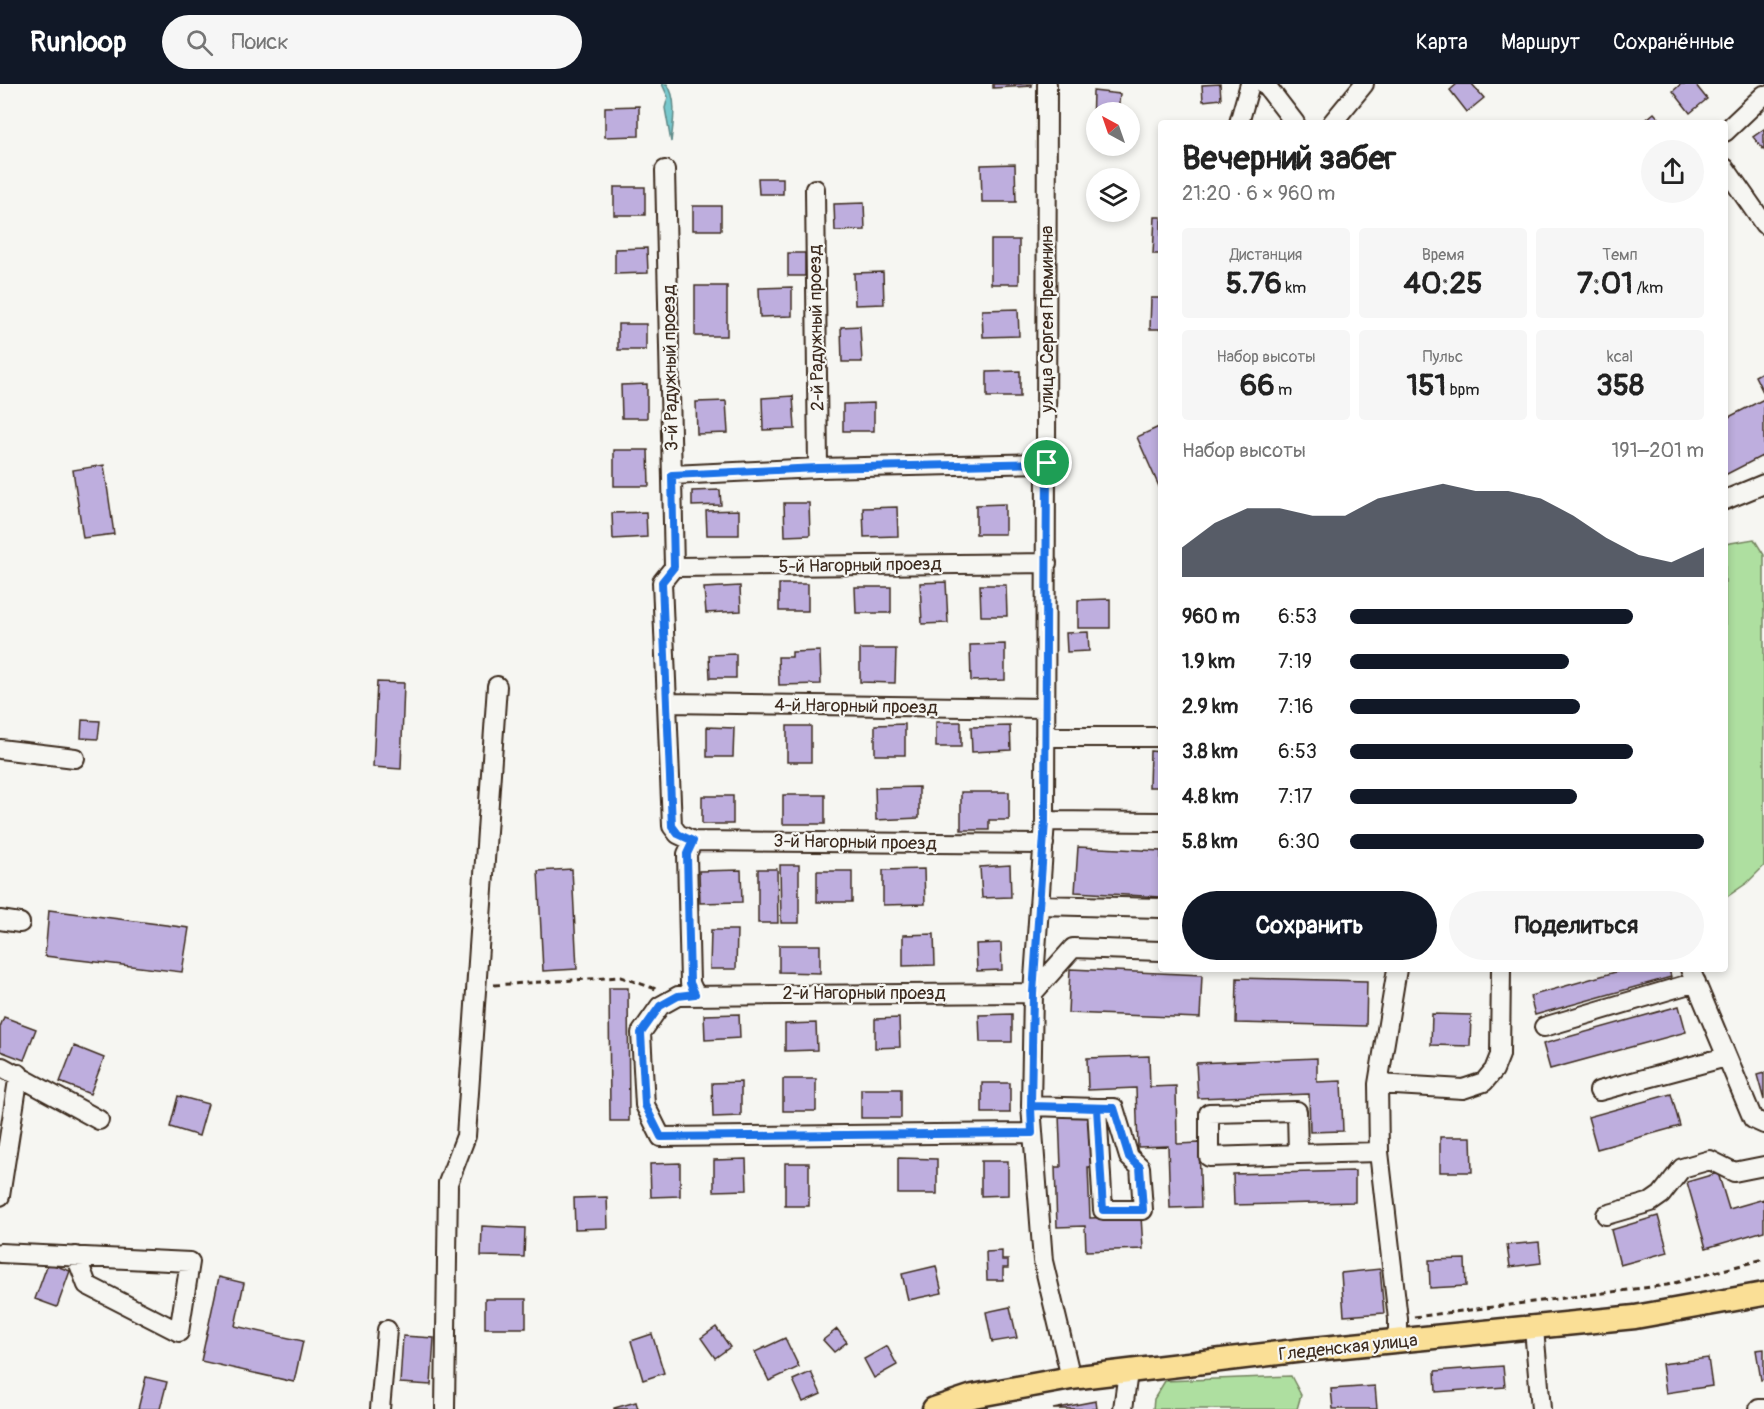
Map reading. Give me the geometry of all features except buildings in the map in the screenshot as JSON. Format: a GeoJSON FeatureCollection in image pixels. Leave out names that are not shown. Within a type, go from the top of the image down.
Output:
{"type":"FeatureCollection","features":[{"type":"Feature","properties":{"kind":"main road","name":"Гледенская улица"},"geometry":{"type":"LineString","coordinates":[[934,1409],[974,1402],[1071,1378],[1128,1372],[1398,1330],[1534,1329],[1635,1317],[1764,1294]]}},
{"type":"Feature","properties":{"kind":"street","name":"улица Сергея Преминина"},"geometry":{"type":"LineString","coordinates":[[1047,84],[1045,821],[1033,993],[1031,1106],[1043,1261],[1071,1378]]}},
{"type":"Feature","properties":{"kind":"street"},"geometry":{"type":"LineString","coordinates":[[1240,120],[1250,84]]}},
{"type":"Feature","properties":{"kind":"street"},"geometry":{"type":"LineString","coordinates":[[1265,84],[1293,120]]}},
{"type":"Feature","properties":{"kind":"street"},"geometry":{"type":"LineString","coordinates":[[1334,120],[1364,84]]}},
{"type":"Feature","properties":{"kind":"street"},"geometry":{"type":"LineString","coordinates":[[1728,129],[1764,95]]}},
{"type":"Feature","properties":{"kind":"street","name":"3-й Радужный проезд"},"geometry":{"type":"LineString","coordinates":[[665,170],[674,567]]}},
{"type":"Feature","properties":{"kind":"street"},"geometry":{"type":"LineString","coordinates":[[1728,172],[1764,224]]}},
{"type":"Feature","properties":{"kind":"street","name":"2-й Радужный проезд"},"geometry":{"type":"LineString","coordinates":[[815,189],[818,468]]}},
{"type":"Feature","properties":{"kind":"street"},"geometry":{"type":"LineString","coordinates":[[672,475],[818,468],[1047,463]]}},
{"type":"Feature","properties":{"kind":"street"},"geometry":{"type":"LineString","coordinates":[[1728,499],[1764,484]]}},
{"type":"Feature","properties":{"kind":"street","name":"5-й Нагорный проезд"},"geometry":{"type":"LineString","coordinates":[[674,567],[1047,563]]}},
{"type":"Feature","properties":{"kind":"street"},"geometry":{"type":"LineString","coordinates":[[674,567],[662,582],[672,826],[678,834],[693,841],[687,854],[690,983],[687,995],[660,1006],[641,1033],[645,1105],[661,1137],[1032,1133]]}},
{"type":"Feature","properties":{"kind":"street"},"geometry":{"type":"LineString","coordinates":[[445,1409],[448,1183],[466,1136],[497,686]]}},
{"type":"Feature","properties":{"kind":"street","name":"4-й Нагорный проезд"},"geometry":{"type":"LineString","coordinates":[[668,703],[1046,708]]}},
{"type":"Feature","properties":{"kind":"street"},"geometry":{"type":"LineString","coordinates":[[1045,737],[1158,737]]}},
{"type":"Feature","properties":{"kind":"street"},"geometry":{"type":"LineString","coordinates":[[0,748],[75,759]]}},
{"type":"Feature","properties":{"kind":"street"},"geometry":{"type":"LineString","coordinates":[[1045,821],[1158,822]]}},
{"type":"Feature","properties":{"kind":"street","name":"3-й Нагорный проезд"},"geometry":{"type":"LineString","coordinates":[[693,841],[1044,844]]}},
{"type":"Feature","properties":{"kind":"street"},"geometry":{"type":"LineString","coordinates":[[1039,905],[1158,908]]}},
{"type":"Feature","properties":{"kind":"street"},"geometry":{"type":"LineString","coordinates":[[0,920],[20,923]]}},
{"type":"Feature","properties":{"kind":"street"},"geometry":{"type":"LineString","coordinates":[[1033,993],[1073,948],[1158,951]]}},
{"type":"Feature","properties":{"kind":"street"},"geometry":{"type":"LineString","coordinates":[[1397,972],[1378,1084],[1379,1152],[1398,1330]]}},
{"type":"Feature","properties":{"kind":"street"},"geometry":{"type":"LineString","coordinates":[[1378,1084],[1463,1089],[1484,1082],[1494,1070],[1500,1055],[1501,972]]}},
{"type":"Feature","properties":{"kind":"street"},"geometry":{"type":"LineString","coordinates":[[1544,1027],[1693,975],[1753,1119],[1764,1124]]}},
{"type":"Feature","properties":{"kind":"street","name":"2-й Нагорный проезд"},"geometry":{"type":"LineString","coordinates":[[687,995],[1033,993]]}},
{"type":"Feature","properties":{"kind":"street"},"geometry":{"type":"LineString","coordinates":[[1599,1091],[1726,1057]]}},
{"type":"Feature","properties":{"kind":"street"},"geometry":{"type":"LineString","coordinates":[[2,1067],[19,1074],[99,1120]]}},
{"type":"Feature","properties":{"kind":"street"},"geometry":{"type":"LineString","coordinates":[[0,1196],[19,1074]]}},
{"type":"Feature","properties":{"kind":"street"},"geometry":{"type":"LineString","coordinates":[[1031,1106],[1114,1108],[1129,1157],[1140,1167],[1143,1210],[1103,1210],[1097,1108]]}},
{"type":"Feature","properties":{"kind":"street"},"geometry":{"type":"LineString","coordinates":[[1298,1154],[1297,1112],[1209,1113],[1209,1157],[1379,1152]]}},
{"type":"Feature","properties":{"kind":"street"},"geometry":{"type":"LineString","coordinates":[[1606,1215],[1651,1202],[1661,1195],[1682,1168],[1710,1160],[1734,1172],[1764,1166]]}},
{"type":"Feature","properties":{"kind":"street"},"geometry":{"type":"LineString","coordinates":[[0,1253],[76,1256],[190,1262],[179,1332],[87,1285],[76,1256]]}},
{"type":"Feature","properties":{"kind":"street"},"geometry":{"type":"LineString","coordinates":[[1534,1329],[1541,1409]]}},
{"type":"Feature","properties":{"kind":"street"},"geometry":{"type":"LineString","coordinates":[[380,1409],[387,1330]]}},
{"type":"Feature","properties":{"kind":"street"},"geometry":{"type":"LineString","coordinates":[[1123,1409],[1128,1372]]}},
{"type":"Feature","properties":{"kind":"street"},"geometry":{"type":"LineString","coordinates":[[1759,1409],[1764,1409]]}},
{"type":"Feature","properties":{"kind":"path"},"geometry":{"type":"LineString","coordinates":[[477,986],[621,977],[687,995]]}},
{"type":"Feature","properties":{"kind":"path"},"geometry":{"type":"LineString","coordinates":[[1398,1330],[1667,1285],[1764,1259]]}},
{"type":"Feature","properties":{"kind":"green space"},"geometry":{"type":"Polygon","coordinates":[[[1754,539],[1764,555],[1764,866],[1747,883],[1728,896],[1728,543],[1754,539]]]}},
{"type":"Feature","properties":{"kind":"green space"},"geometry":{"type":"Polygon","coordinates":[[[1291,1376],[1301,1395],[1297,1409],[1153,1409],[1154,1399],[1165,1381],[1291,1376]]]}},
{"type":"Feature","properties":{"kind":"water"},"geometry":{"type":"Polygon","coordinates":[[[662,84],[667,84],[673,97],[671,142],[665,108],[668,97],[662,84]]]}},
{"type":"Feature","properties":{"kind":"route"},"geometry":{"type":"LineString","coordinates":[[1047,463],[818,468],[672,475],[674,567],[662,582],[672,826],[678,834],[693,841],[687,854],[690,983],[695,994],[678,996],[660,1006],[641,1033],[645,1105],[661,1137],[1032,1133],[1031,1106],[1114,1108],[1129,1157],[1140,1167],[1143,1210],[1103,1210],[1097,1108],[1031,1106],[1033,993],[1045,821],[1047,463]]}}]}
